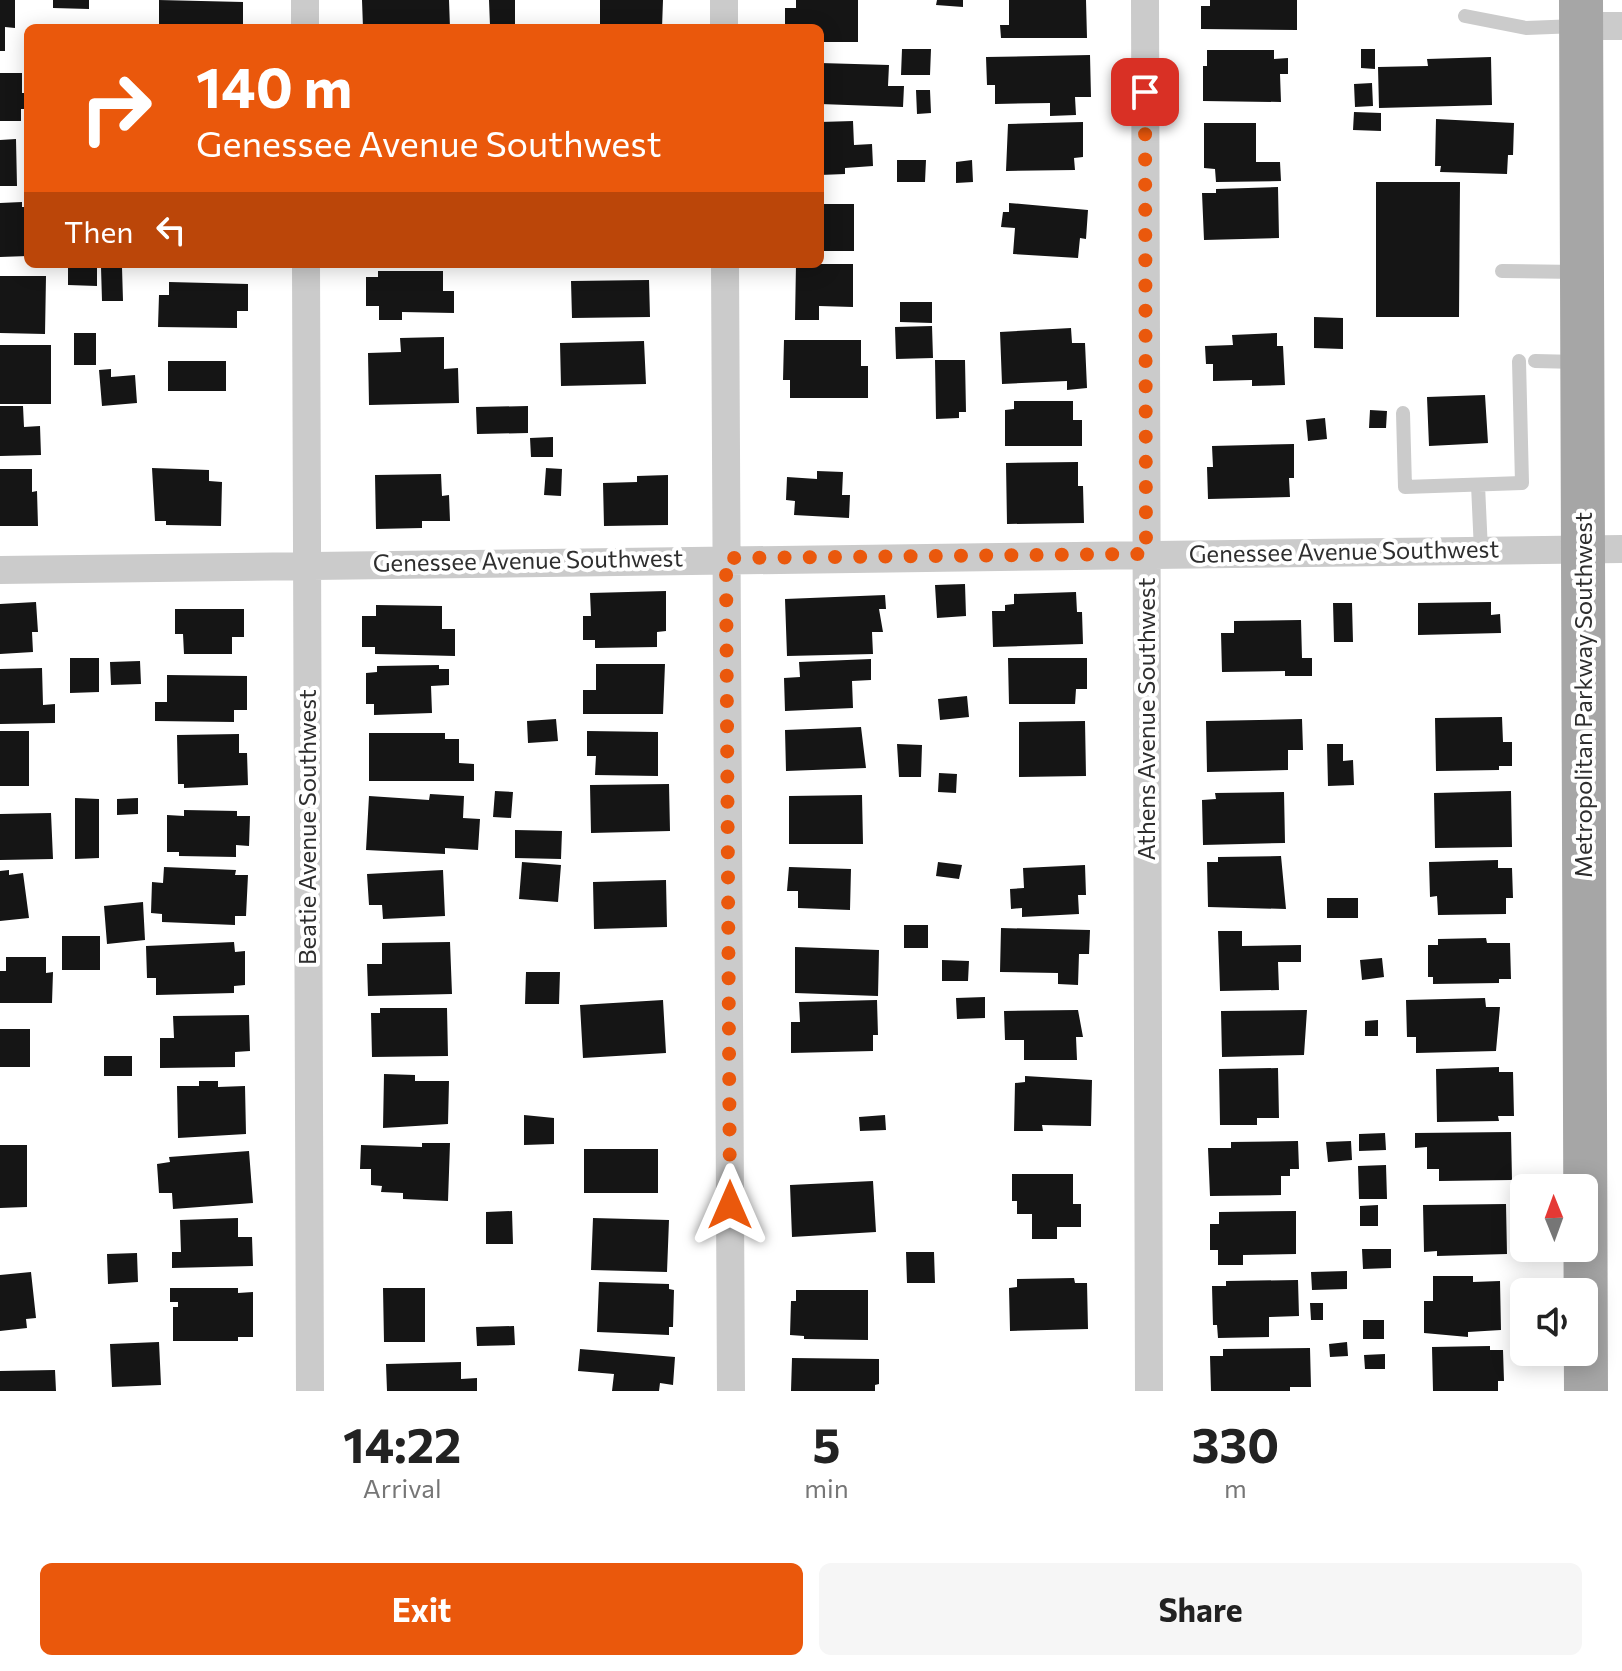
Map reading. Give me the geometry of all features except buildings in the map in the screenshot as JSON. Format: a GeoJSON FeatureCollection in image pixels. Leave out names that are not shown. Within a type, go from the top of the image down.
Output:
{"type":"FeatureCollection","features":[{"type":"Feature","properties":{"kind":"main road","name":"Metropolitan Parkway Southwest"},"geometry":{"type":"LineString","coordinates":[[1586,1391],[1603,549],[1583,362],[1583,272],[1595,17]]}},
{"type":"Feature","properties":{"kind":"street"},"geometry":{"type":"LineString","coordinates":[[305,0],[305,24]]}},
{"type":"Feature","properties":{"kind":"street"},"geometry":{"type":"LineString","coordinates":[[724,0],[724,24]]}},
{"type":"Feature","properties":{"kind":"street","name":"Athens Avenue Southwest"},"geometry":{"type":"LineString","coordinates":[[1145,0],[1149,1391]]}},
{"type":"Feature","properties":{"kind":"street","name":"Beatie Avenue Southwest"},"geometry":{"type":"LineString","coordinates":[[306,268],[310,1391]]}},
{"type":"Feature","properties":{"kind":"street"},"geometry":{"type":"LineString","coordinates":[[725,268],[731,1391]]}},
{"type":"Feature","properties":{"kind":"street","name":"Genessee Avenue Southwest"},"geometry":{"type":"LineString","coordinates":[[0,570],[726,558],[1603,549]]}},
{"type":"Feature","properties":{"kind":"lane"},"geometry":{"type":"LineString","coordinates":[[1465,16],[1526,28],[1595,17]]}},
{"type":"Feature","properties":{"kind":"lane"},"geometry":{"type":"LineString","coordinates":[[1502,271],[1583,272]]}},
{"type":"Feature","properties":{"kind":"lane"},"geometry":{"type":"LineString","coordinates":[[1403,413],[1405,487],[1522,483],[1519,361]]}},
{"type":"Feature","properties":{"kind":"lane"},"geometry":{"type":"LineString","coordinates":[[1535,361],[1583,362]]}},
{"type":"Feature","properties":{"kind":"lane"},"geometry":{"type":"LineString","coordinates":[[1478,485],[1481,551]]}},
{"type":"Feature","properties":{"kind":"route"},"geometry":{"type":"LineString","coordinates":[[730,1205],[726,558],[1146,554],[1145,92]]}}]}
